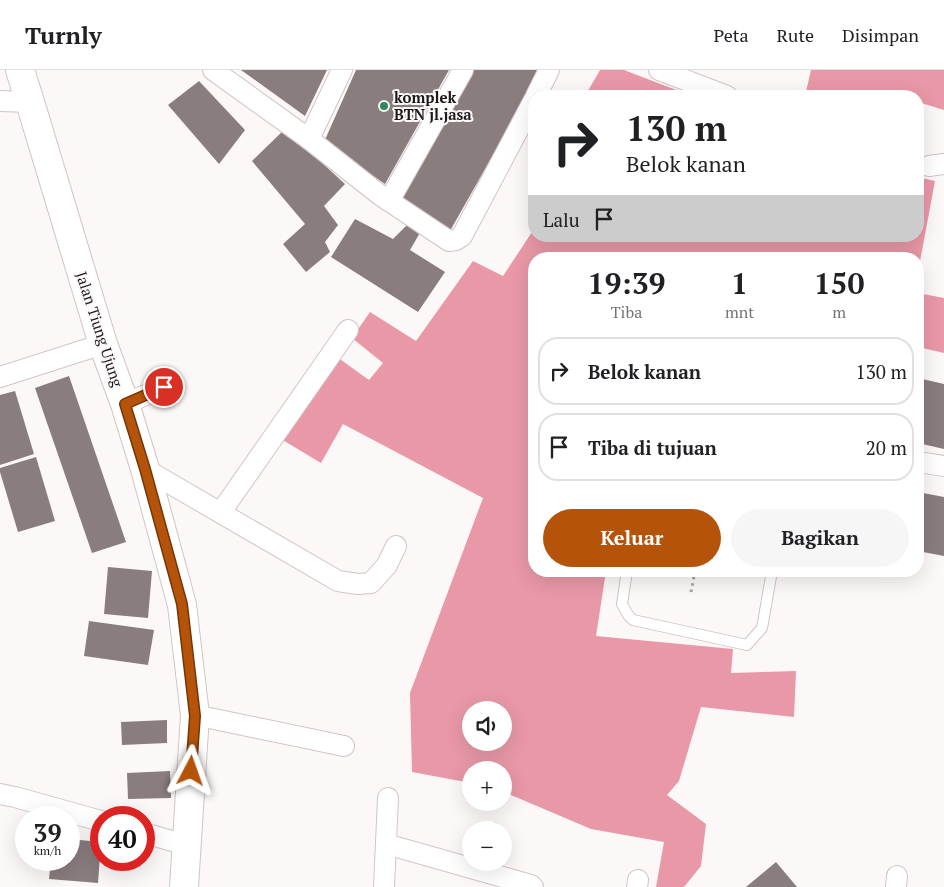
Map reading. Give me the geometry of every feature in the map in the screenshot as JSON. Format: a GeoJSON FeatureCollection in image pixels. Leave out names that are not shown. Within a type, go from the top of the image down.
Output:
{"type":"FeatureCollection","features":[{"type":"Feature","properties":{"kind":"street","name":"Jalan Tiung Ujung"},"geometry":{"type":"LineString","coordinates":[[20,70],[104,344],[145,469],[182,604],[195,716],[184,887]]}},
{"type":"Feature","properties":{"kind":"street"},"geometry":{"type":"LineString","coordinates":[[213,70],[309,139],[389,201],[449,241],[456,240],[462,236],[528,111]]}},
{"type":"Feature","properties":{"kind":"street"},"geometry":{"type":"LineString","coordinates":[[309,139],[342,70]]}},
{"type":"Feature","properties":{"kind":"street"},"geometry":{"type":"LineString","coordinates":[[389,201],[463,70]]}},
{"type":"Feature","properties":{"kind":"street"},"geometry":{"type":"LineString","coordinates":[[539,90],[550,70]]}},
{"type":"Feature","properties":{"kind":"street"},"geometry":{"type":"LineString","coordinates":[[659,70],[712,90]]}},
{"type":"Feature","properties":{"kind":"street"},"geometry":{"type":"LineString","coordinates":[[0,101],[30,102]]}},
{"type":"Feature","properties":{"kind":"street"},"geometry":{"type":"LineString","coordinates":[[221,512],[348,330]]}},
{"type":"Feature","properties":{"kind":"street"},"geometry":{"type":"LineString","coordinates":[[0,377],[104,344]]}},
{"type":"Feature","properties":{"kind":"street"},"geometry":{"type":"LineString","coordinates":[[125,404],[164,387]]}},
{"type":"Feature","properties":{"kind":"street"},"geometry":{"type":"LineString","coordinates":[[924,463],[944,466]]}},
{"type":"Feature","properties":{"kind":"street"},"geometry":{"type":"LineString","coordinates":[[145,469],[338,581],[358,584],[371,583],[387,565],[396,546]]}},
{"type":"Feature","properties":{"kind":"street"},"geometry":{"type":"LineString","coordinates":[[195,716],[344,746]]}},
{"type":"Feature","properties":{"kind":"street"},"geometry":{"type":"LineString","coordinates":[[0,794],[90,818]]}},
{"type":"Feature","properties":{"kind":"street"},"geometry":{"type":"LineString","coordinates":[[384,887],[388,798]]}},
{"type":"Feature","properties":{"kind":"street"},"geometry":{"type":"LineString","coordinates":[[155,836],[186,845]]}},
{"type":"Feature","properties":{"kind":"street"},"geometry":{"type":"LineString","coordinates":[[386,844],[462,862]]}},
{"type":"Feature","properties":{"kind":"street"},"geometry":{"type":"LineString","coordinates":[[497,871],[533,887]]}},
{"type":"Feature","properties":{"kind":"lane"},"geometry":{"type":"LineString","coordinates":[[626,577],[622,604],[633,620],[747,645],[762,628],[771,577]]}},
{"type":"Feature","properties":{"kind":"path"},"geometry":{"type":"LineString","coordinates":[[691,592],[694,577]]}},
{"type":"Feature","properties":{"kind":"shaded area"},"geometry":{"type":"Polygon","coordinates":[[[600,70],[624,70],[676,90],[588,90],[600,70]]]}},
{"type":"Feature","properties":{"kind":"shaded area"},"geometry":{"type":"Polygon","coordinates":[[[811,70],[944,70],[944,110],[924,104],[924,90],[806,90],[811,70]]]}},
{"type":"Feature","properties":{"kind":"shaded area"},"geometry":{"type":"Polygon","coordinates":[[[924,178],[935,181],[924,240],[924,178]]]}},
{"type":"Feature","properties":{"kind":"shaded area"},"geometry":{"type":"Polygon","coordinates":[[[528,238],[528,242],[924,242],[922,252],[528,252],[528,577],[605,577],[596,636],[733,649],[731,673],[796,671],[794,717],[701,707],[679,781],[667,795],[706,824],[701,866],[684,887],[656,887],[664,842],[591,829],[512,795],[512,761],[462,761],[462,781],[412,772],[410,693],[483,498],[343,424],[321,463],[281,439],[337,357],[369,380],[383,363],[352,338],[370,312],[416,341],[473,261],[503,276],[528,238]]]}},
{"type":"Feature","properties":{"kind":"shaded area"},"geometry":{"type":"Polygon","coordinates":[[[924,294],[944,298],[944,353],[924,348],[924,294]]]}},
{"type":"Feature","properties":{"kind":"building"},"geometry":{"type":"Polygon","coordinates":[[[241,70],[327,70],[305,116],[241,70]]]}},
{"type":"Feature","properties":{"kind":"building","name":"komplek BTN jl.jasa"},"geometry":{"type":"Polygon","coordinates":[[[356,70],[449,70],[385,184],[324,142],[356,70]]]}},
{"type":"Feature","properties":{"kind":"building"},"geometry":{"type":"Polygon","coordinates":[[[473,70],[541,70],[450,231],[398,197],[473,70]]]}},
{"type":"Feature","properties":{"kind":"building"},"geometry":{"type":"Polygon","coordinates":[[[199,81],[245,130],[219,164],[168,105],[199,81]]]}},
{"type":"Feature","properties":{"kind":"building"},"geometry":{"type":"Polygon","coordinates":[[[285,129],[345,184],[324,206],[338,225],[325,242],[330,252],[306,272],[283,244],[305,224],[252,161],[285,129]]]}},
{"type":"Feature","properties":{"kind":"building"},"geometry":{"type":"Polygon","coordinates":[[[355,219],[393,239],[409,223],[421,231],[410,250],[445,272],[418,312],[331,257],[355,219]]]}},
{"type":"Feature","properties":{"kind":"building"},"geometry":{"type":"Polygon","coordinates":[[[69,376],[126,542],[92,553],[35,388],[69,376]]]}},
{"type":"Feature","properties":{"kind":"building"},"geometry":{"type":"Polygon","coordinates":[[[924,379],[944,384],[944,449],[924,444],[924,379]]]}},
{"type":"Feature","properties":{"kind":"building"},"geometry":{"type":"Polygon","coordinates":[[[15,391],[34,454],[0,465],[0,395],[15,391]]]}},
{"type":"Feature","properties":{"kind":"building"},"geometry":{"type":"Polygon","coordinates":[[[36,457],[55,521],[18,532],[0,468],[36,457]]]}},
{"type":"Feature","properties":{"kind":"building"},"geometry":{"type":"Polygon","coordinates":[[[924,493],[944,497],[944,556],[924,552],[924,493]]]}},
{"type":"Feature","properties":{"kind":"building"},"geometry":{"type":"Polygon","coordinates":[[[108,567],[152,571],[148,618],[104,614],[108,567]]]}},
{"type":"Feature","properties":{"kind":"building"},"geometry":{"type":"Polygon","coordinates":[[[89,621],[154,630],[148,665],[84,656],[89,621]]]}},
{"type":"Feature","properties":{"kind":"building"},"geometry":{"type":"Polygon","coordinates":[[[167,720],[167,743],[122,745],[121,722],[167,720]]]}},
{"type":"Feature","properties":{"kind":"building"},"geometry":{"type":"Polygon","coordinates":[[[170,771],[171,798],[128,799],[127,773],[170,771]]]}},
{"type":"Feature","properties":{"kind":"building"},"geometry":{"type":"Polygon","coordinates":[[[80,840],[90,841],[90,871],[99,871],[98,883],[49,879],[50,871],[80,871],[80,840]]]}},
{"type":"Feature","properties":{"kind":"building"},"geometry":{"type":"Polygon","coordinates":[[[776,862],[797,887],[746,887],[776,862]]]}},
{"type":"Feature","properties":{"kind":"place","name":"komplek BTN jl.jasa"},"geometry":{"type":"Point","coordinates":[384,106]}},
{"type":"Feature","properties":{"kind":"route"},"geometry":{"type":"LineString","coordinates":[[164,387],[125,404],[182,604],[195,716],[191,771]]}}]}
